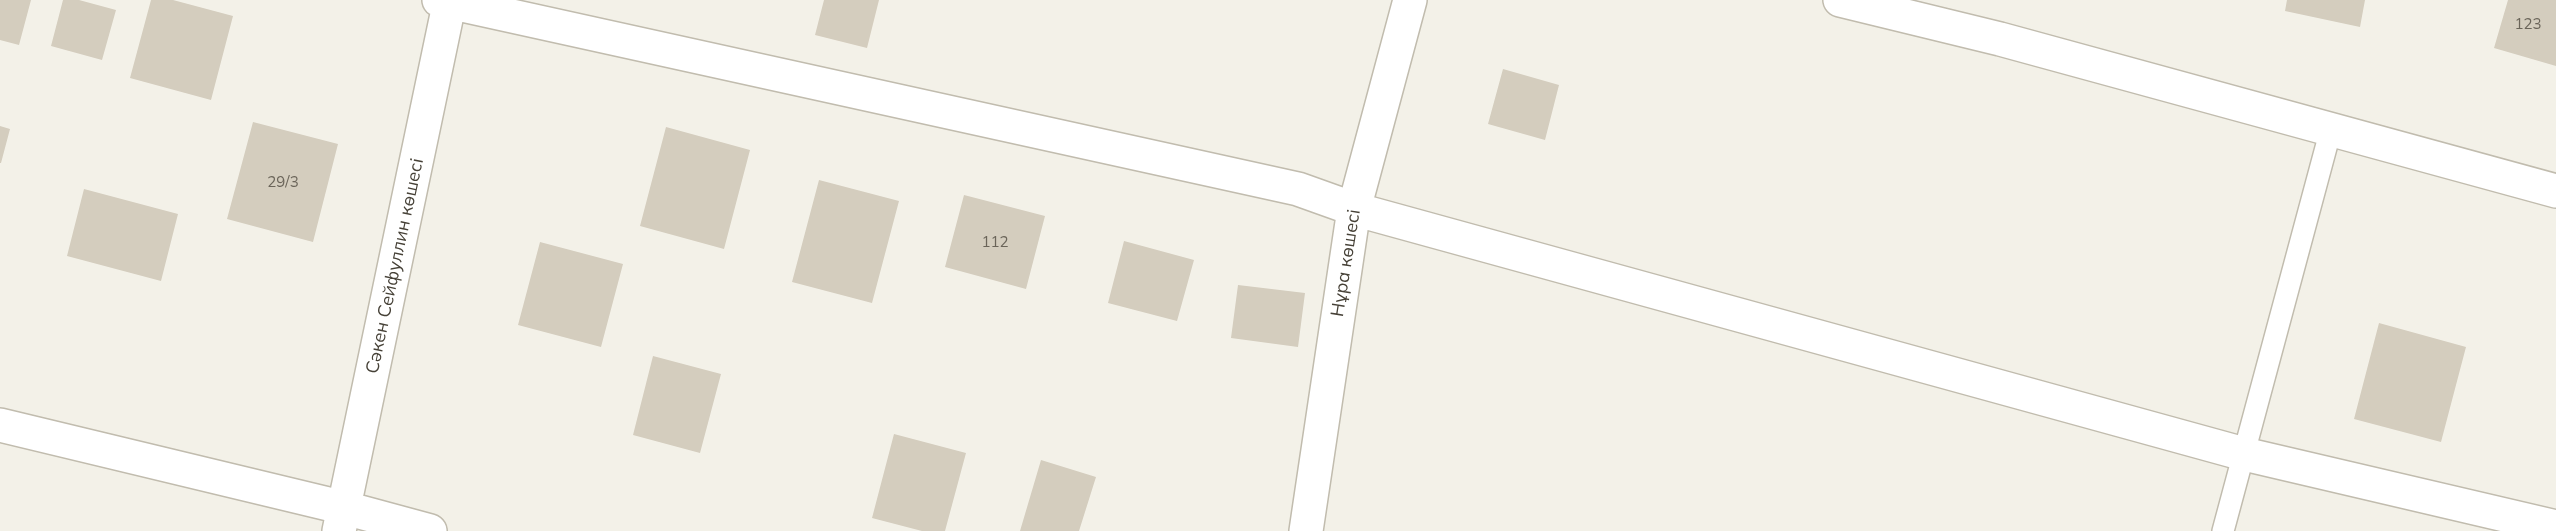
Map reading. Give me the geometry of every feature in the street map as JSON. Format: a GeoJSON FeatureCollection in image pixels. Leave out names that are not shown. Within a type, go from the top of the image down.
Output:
{"type":"FeatureCollection","features":[{"type":"Feature","properties":{"kind":"street","name":"Нұра көшесі"},"geometry":{"type":"LineString","coordinates":[[1306,531],[1354,209],[1410,0]]}},
{"type":"Feature","properties":{"kind":"street"},"geometry":{"type":"LineString","coordinates":[[1840,0],[2000,39],[2556,191]]}},
{"type":"Feature","properties":{"kind":"street"},"geometry":{"type":"LineString","coordinates":[[446,1],[1298,189],[1354,209],[2244,454],[2556,527]]}},
{"type":"Feature","properties":{"kind":"street","name":"Сәкен Сейфуллин көшесі"},"geometry":{"type":"LineString","coordinates":[[342,520],[446,1]]}},
{"type":"Feature","properties":{"kind":"street"},"geometry":{"type":"LineString","coordinates":[[0,425],[342,520],[430,531]]}},
{"type":"Feature","properties":{"kind":"lane"},"geometry":{"type":"LineString","coordinates":[[2223,531],[2331,129]]}},
{"type":"Feature","properties":{"kind":"building"},"geometry":{"type":"Polygon","coordinates":[[[0,0],[31,0],[19,45],[0,40],[0,0]]]}},
{"type":"Feature","properties":{"kind":"building"},"geometry":{"type":"Polygon","coordinates":[[[63,0],[79,0],[116,10],[102,60],[51,46],[63,0]]]}},
{"type":"Feature","properties":{"kind":"building"},"geometry":{"type":"Polygon","coordinates":[[[151,0],[173,0],[233,16],[211,100],[130,78],[151,0]]]}},
{"type":"Feature","properties":{"kind":"building"},"geometry":{"type":"Polygon","coordinates":[[[824,0],[879,0],[867,48],[815,35],[824,0]]]}},
{"type":"Feature","properties":{"kind":"building"},"geometry":{"type":"Polygon","coordinates":[[[2287,0],[2365,0],[2360,27],[2285,11],[2287,0]]]}},
{"type":"Feature","properties":{"kind":"building"},"geometry":{"type":"Polygon","coordinates":[[[2508,0],[2556,0],[2556,66],[2494,48],[2508,0]]]}},
{"type":"Feature","properties":{"kind":"building"},"geometry":{"type":"Polygon","coordinates":[[[1503,69],[1559,85],[1545,140],[1488,124],[1503,69]]]}},
{"type":"Feature","properties":{"kind":"building"},"geometry":{"type":"Polygon","coordinates":[[[253,122],[338,144],[313,242],[227,219],[253,122]]]}},
{"type":"Feature","properties":{"kind":"building"},"geometry":{"type":"Polygon","coordinates":[[[0,126],[10,129],[1,163],[0,163],[0,126]]]}},
{"type":"Feature","properties":{"kind":"building"},"geometry":{"type":"Polygon","coordinates":[[[666,127],[750,150],[724,249],[640,226],[666,127]]]}},
{"type":"Feature","properties":{"kind":"building"},"geometry":{"type":"Polygon","coordinates":[[[819,180],[899,201],[872,303],[792,282],[819,180]]]}},
{"type":"Feature","properties":{"kind":"building"},"geometry":{"type":"Polygon","coordinates":[[[84,189],[178,214],[161,281],[67,256],[84,189]]]}},
{"type":"Feature","properties":{"kind":"building"},"geometry":{"type":"Polygon","coordinates":[[[964,195],[1045,216],[1026,289],[945,267],[964,195]]]}},
{"type":"Feature","properties":{"kind":"building"},"geometry":{"type":"Polygon","coordinates":[[[1124,241],[1194,260],[1177,321],[1108,303],[1124,241]]]}},
{"type":"Feature","properties":{"kind":"building"},"geometry":{"type":"Polygon","coordinates":[[[540,242],[623,264],[601,347],[518,325],[540,242]]]}},
{"type":"Feature","properties":{"kind":"building"},"geometry":{"type":"Polygon","coordinates":[[[1238,285],[1305,293],[1298,347],[1231,338],[1238,285]]]}},
{"type":"Feature","properties":{"kind":"building"},"geometry":{"type":"Polygon","coordinates":[[[2379,323],[2466,347],[2441,442],[2354,419],[2379,323]]]}},
{"type":"Feature","properties":{"kind":"building"},"geometry":{"type":"Polygon","coordinates":[[[653,356],[721,374],[700,453],[633,435],[653,356]]]}},
{"type":"Feature","properties":{"kind":"building"},"geometry":{"type":"Polygon","coordinates":[[[894,434],[966,453],[945,531],[922,531],[872,518],[894,434]]]}},
{"type":"Feature","properties":{"kind":"building"},"geometry":{"type":"Polygon","coordinates":[[[1041,460],[1096,477],[1079,531],[1020,531],[1041,460]]]}}]}
